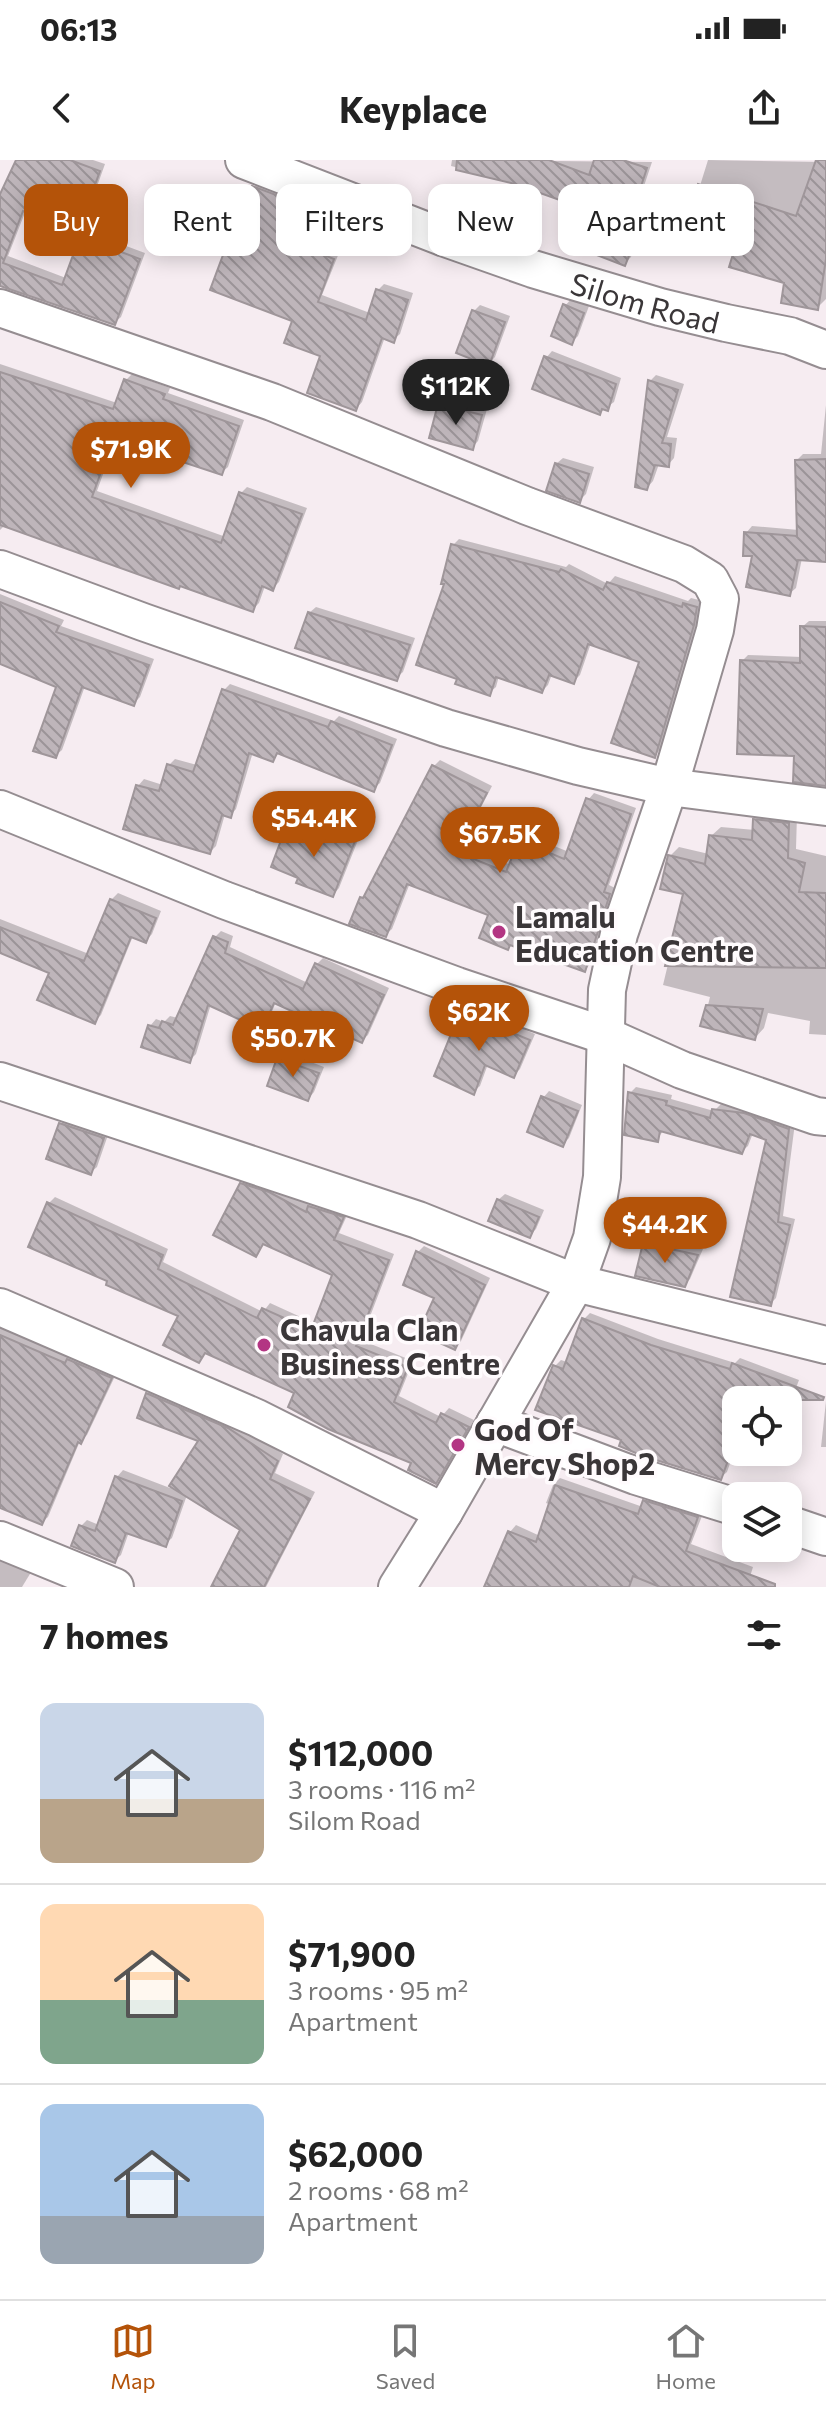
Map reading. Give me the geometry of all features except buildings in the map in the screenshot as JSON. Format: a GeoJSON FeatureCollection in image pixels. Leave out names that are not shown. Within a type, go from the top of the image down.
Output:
{"type":"FeatureCollection","features":[{"type":"Feature","properties":{"kind":"street","name":"Silom Road"},"geometry":{"type":"LineString","coordinates":[[244,160],[533,269],[699,317],[790,336],[826,350]]}},
{"type":"Feature","properties":{"kind":"street"},"geometry":{"type":"LineString","coordinates":[[0,308],[272,402],[527,506],[684,564],[710,580],[720,599],[715,630],[669,787],[619,934],[607,990],[602,1177],[592,1238],[576,1283],[444,1512],[397,1587]]}},
{"type":"Feature","properties":{"kind":"street"},"geometry":{"type":"LineString","coordinates":[[0,569],[446,728],[578,766],[669,787],[826,807]]}},
{"type":"Feature","properties":{"kind":"street"},"geometry":{"type":"LineString","coordinates":[[0,809],[224,900],[457,986],[606,1036],[682,1070],[826,1117]]}},
{"type":"Feature","properties":{"kind":"street"},"geometry":{"type":"LineString","coordinates":[[0,1081],[418,1220],[576,1283],[826,1345]]}},
{"type":"Feature","properties":{"kind":"street"},"geometry":{"type":"LineString","coordinates":[[0,1307],[257,1418],[444,1512]]}},
{"type":"Feature","properties":{"kind":"street"},"geometry":{"type":"LineString","coordinates":[[495,1423],[636,1476],[722,1503]]}},
{"type":"Feature","properties":{"kind":"street"},"geometry":{"type":"LineString","coordinates":[[802,1529],[826,1537]]}},
{"type":"Feature","properties":{"kind":"street"},"geometry":{"type":"LineString","coordinates":[[0,1540],[115,1587]]}},
{"type":"Feature","properties":{"kind":"place","name":"Lamalu Education Centre"},"geometry":{"type":"Point","coordinates":[499,932]}},
{"type":"Feature","properties":{"kind":"place","name":"Chavula Clan Business Centre"},"geometry":{"type":"Point","coordinates":[264,1345]}},
{"type":"Feature","properties":{"kind":"place","name":"God Of Mercy Shop2"},"geometry":{"type":"Point","coordinates":[458,1445]}}]}
